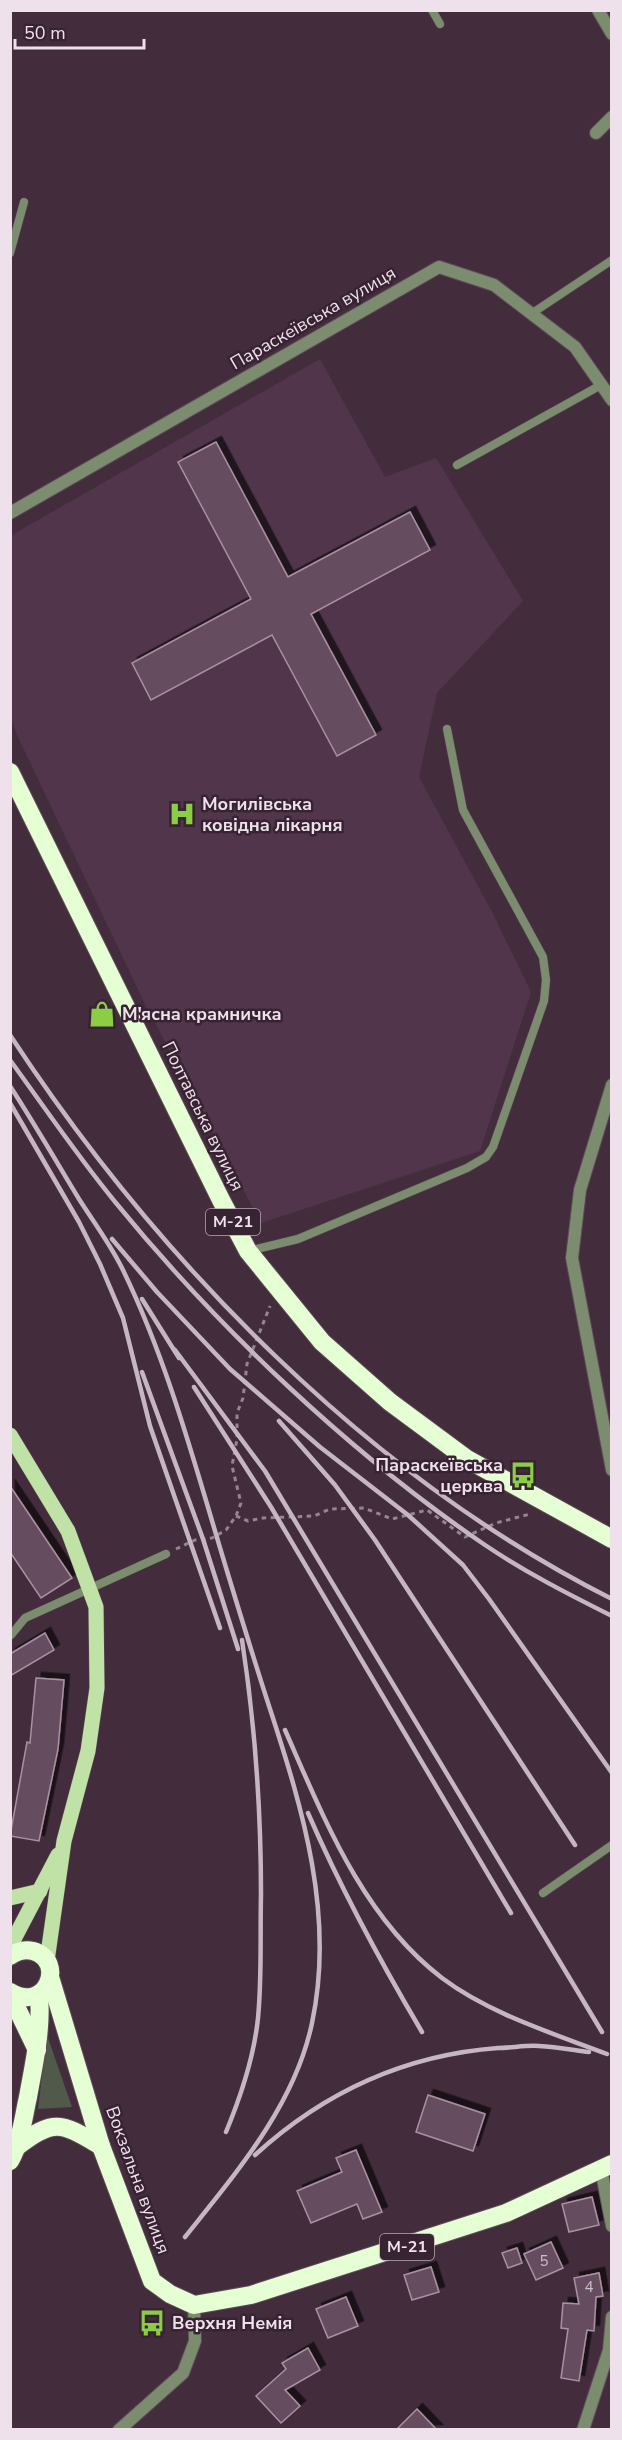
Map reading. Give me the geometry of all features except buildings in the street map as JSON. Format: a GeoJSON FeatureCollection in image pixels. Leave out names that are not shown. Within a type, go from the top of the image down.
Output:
{"type":"FeatureCollection","features":[{"type":"Feature","properties":{"kind":"highway","name":"Полтавська вулиця"},"geometry":{"type":"LineString","coordinates":[[10,772],[215,1189],[248,1251],[322,1342],[390,1402],[467,1459],[612,1539]]}},
{"type":"Feature","properties":{"kind":"highway"},"geometry":{"type":"LineString","coordinates":[[10,1956],[21,1951],[36,1952],[48,1969],[47,1987],[39,1995],[29,1998],[13,1994]]}},
{"type":"Feature","properties":{"kind":"highway","name":"Вокзальна вулиця"},"geometry":{"type":"LineString","coordinates":[[48,1969],[101,2146],[152,2281],[170,2294],[194,2305]]}},
{"type":"Feature","properties":{"kind":"highway"},"geometry":{"type":"LineString","coordinates":[[13,1994],[37,2050]]}},
{"type":"Feature","properties":{"kind":"highway","name":"Вокзальна вулиця"},"geometry":{"type":"LineString","coordinates":[[13,1994],[41,2016],[72,2046]]}},
{"type":"Feature","properties":{"kind":"highway"},"geometry":{"type":"LineString","coordinates":[[14,2153],[37,2050],[41,2016],[39,1995]]}},
{"type":"Feature","properties":{"kind":"highway"},"geometry":{"type":"LineString","coordinates":[[14,2153],[39,2130],[53,2127],[70,2128],[101,2146]]}},
{"type":"Feature","properties":{"kind":"highway","name":"М-21"},"geometry":{"type":"LineString","coordinates":[[194,2305],[251,2295],[430,2239],[506,2213],[606,2167]]}},
{"type":"Feature","properties":{"kind":"main road","name":"Вокзальна вулиця"},"geometry":{"type":"LineString","coordinates":[[10,1435],[68,1531],[96,1608],[97,1689],[88,1751],[64,1841],[48,1969]]}},
{"type":"Feature","properties":{"kind":"main road","name":"Вокзальна вулиця"},"geometry":{"type":"LineString","coordinates":[[10,1952],[14,1939],[64,1841]]}},
{"type":"Feature","properties":{"kind":"main road"},"geometry":{"type":"LineString","coordinates":[[10,1898],[40,1891]]}},
{"type":"Feature","properties":{"kind":"street"},"geometry":{"type":"LineString","coordinates":[[598,10],[612,34]]}},
{"type":"Feature","properties":{"kind":"street"},"geometry":{"type":"LineString","coordinates":[[596,133],[612,117]]}},
{"type":"Feature","properties":{"kind":"street","name":"Параскеївська вулиця"},"geometry":{"type":"LineString","coordinates":[[10,513],[438,267],[494,285],[575,347],[612,400]]}},
{"type":"Feature","properties":{"kind":"street"},"geometry":{"type":"LineString","coordinates":[[612,1085],[580,1190],[572,1258],[612,1470]]}},
{"type":"Feature","properties":{"kind":"street"},"geometry":{"type":"LineString","coordinates":[[606,2167],[612,2226]]}},
{"type":"Feature","properties":{"kind":"street"},"geometry":{"type":"LineString","coordinates":[[118,2430],[183,2373],[195,2341],[194,2305]]}},
{"type":"Feature","properties":{"kind":"street"},"geometry":{"type":"LineString","coordinates":[[583,2430],[609,2350],[612,2317]]}},
{"type":"Feature","properties":{"kind":"lane"},"geometry":{"type":"LineString","coordinates":[[432,10],[440,24]]}},
{"type":"Feature","properties":{"kind":"lane"},"geometry":{"type":"LineString","coordinates":[[10,253],[24,202]]}},
{"type":"Feature","properties":{"kind":"lane"},"geometry":{"type":"LineString","coordinates":[[531,314],[612,260]]}},
{"type":"Feature","properties":{"kind":"lane"},"geometry":{"type":"LineString","coordinates":[[457,465],[601,385]]}},
{"type":"Feature","properties":{"kind":"lane"},"geometry":{"type":"LineString","coordinates":[[248,1251],[298,1239],[467,1168],[486,1157],[493,1147],[541,1009],[546,980],[543,957],[463,810],[447,729]]}},
{"type":"Feature","properties":{"kind":"lane"},"geometry":{"type":"LineString","coordinates":[[11,1635],[25,1618],[166,1554]]}},
{"type":"Feature","properties":{"kind":"lane"},"geometry":{"type":"LineString","coordinates":[[543,1893],[612,1845]]}},
{"type":"Feature","properties":{"kind":"path"},"geometry":{"type":"LineString","coordinates":[[166,1554],[195,1540],[212,1538],[226,1530],[236,1516],[241,1503],[232,1466],[237,1439],[237,1413],[243,1398],[247,1364],[270,1309],[269,1276]]}},
{"type":"Feature","properties":{"kind":"path"},"geometry":{"type":"LineString","coordinates":[[236,1516],[248,1521],[263,1518],[314,1516],[330,1509],[364,1508],[393,1519],[427,1510],[465,1537],[496,1522],[533,1513],[544,1503]]}},
{"type":"Feature","properties":{"kind":"shaded area"},"geometry":{"type":"Polygon","coordinates":[[[320,359],[385,477],[436,458],[523,601],[437,693],[419,777],[492,912],[531,992],[480,1151],[261,1223],[144,1002],[10,716],[10,536],[320,359]]]}},
{"type":"Feature","properties":{"kind":"green space"},"geometry":{"type":"Polygon","coordinates":[[[47,2035],[72,2107],[38,2109],[47,2035]]]}},
{"type":"Feature","properties":{"kind":"railway"},"geometry":{"type":"LineString","coordinates":[[10,1035],[69,1119],[133,1202],[202,1281],[275,1356],[354,1426],[436,1491],[522,1549],[612,1599]]}},
{"type":"Feature","properties":{"kind":"railway"},"geometry":{"type":"LineString","coordinates":[[10,1060],[116,1203],[198,1296],[288,1387],[385,1471],[485,1545],[531,1574],[612,1616]]}},
{"type":"Feature","properties":{"kind":"railway"},"geometry":{"type":"LineString","coordinates":[[10,1086],[117,1259],[139,1304],[168,1379],[294,1786],[304,1825],[318,1903],[320,1943],[318,1983],[312,2023],[304,2053],[278,2110],[261,2137],[185,2237]]}},
{"type":"Feature","properties":{"kind":"railway"},"geometry":{"type":"LineString","coordinates":[[10,1103],[79,1222],[123,1318],[150,1426],[220,1628]]}},
{"type":"Feature","properties":{"kind":"railway"},"geometry":{"type":"LineString","coordinates":[[112,1239],[157,1292],[230,1369],[320,1447],[408,1515],[463,1565],[612,1773]]}},
{"type":"Feature","properties":{"kind":"railway"},"geometry":{"type":"LineString","coordinates":[[142,1299],[179,1358]]}},
{"type":"Feature","properties":{"kind":"railway"},"geometry":{"type":"LineString","coordinates":[[175,1350],[265,1471],[602,2032]]}},
{"type":"Feature","properties":{"kind":"railway"},"geometry":{"type":"LineString","coordinates":[[142,1372],[203,1539],[238,1649]]}},
{"type":"Feature","properties":{"kind":"railway"},"geometry":{"type":"LineString","coordinates":[[194,1387],[271,1507],[511,1913]]}},
{"type":"Feature","properties":{"kind":"railway"},"geometry":{"type":"LineString","coordinates":[[279,1421],[335,1485],[375,1540],[575,1845]]}},
{"type":"Feature","properties":{"kind":"railway"},"geometry":{"type":"LineString","coordinates":[[226,2132],[250,2062],[256,2033],[260,1987],[260,1831],[254,1735],[242,1640]]}},
{"type":"Feature","properties":{"kind":"railway"},"geometry":{"type":"LineString","coordinates":[[285,1730],[348,1864],[367,1896],[389,1926],[414,1953],[442,1978],[480,2002],[522,2022],[607,2054]]}},
{"type":"Feature","properties":{"kind":"railway"},"geometry":{"type":"LineString","coordinates":[[308,1813],[362,1924],[422,2032]]}},
{"type":"Feature","properties":{"kind":"railway"},"geometry":{"type":"LineString","coordinates":[[255,2155],[281,2133],[337,2096],[367,2081],[430,2059],[464,2052],[529,2046],[589,2052]]}},
{"type":"Feature","properties":{"kind":"place","name":"Могилівська ковідна лікарня"},"geometry":{"type":"Point","coordinates":[182,814]}},
{"type":"Feature","properties":{"kind":"place","name":"М'ясна крамничка"},"geometry":{"type":"Point","coordinates":[102,1014]}},
{"type":"Feature","properties":{"kind":"place","name":"Параскеївська церква"},"geometry":{"type":"Point","coordinates":[523,1475]}},
{"type":"Feature","properties":{"kind":"place","name":"Верхня Немія"},"geometry":{"type":"Point","coordinates":[152,2323]}}]}
